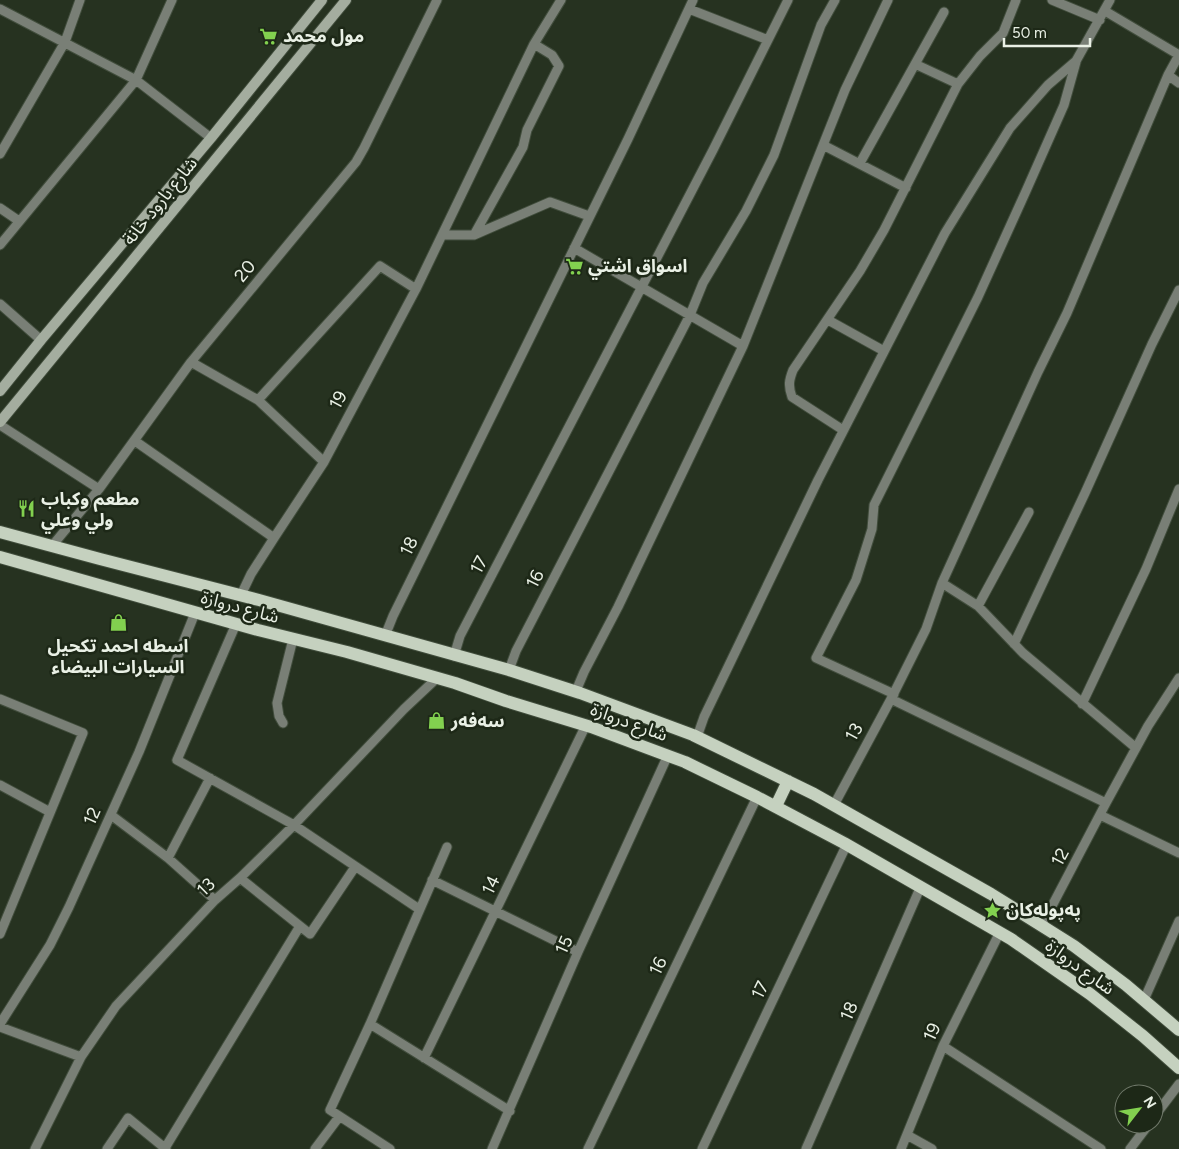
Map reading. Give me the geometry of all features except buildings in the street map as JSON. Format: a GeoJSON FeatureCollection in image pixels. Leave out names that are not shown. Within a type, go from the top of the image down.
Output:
{"type":"FeatureCollection","features":[{"type":"Feature","properties":{"kind":"main road","name":"شارع بارود خانة"},"geometry":{"type":"LineString","coordinates":[[0,392],[41,340],[211,138],[322,0]]}},
{"type":"Feature","properties":{"kind":"main road","name":"شارع بارود خانة"},"geometry":{"type":"LineString","coordinates":[[0,424],[346,0]]}},
{"type":"Feature","properties":{"kind":"main road","name":"شارع دروازة"},"geometry":{"type":"LineString","coordinates":[[2,532],[241,595],[509,670],[576,692],[697,737],[834,805],[958,874],[1042,925],[1101,966],[1179,1030]]}},
{"type":"Feature","properties":{"kind":"main road","name":"شارع دروازة"},"geometry":{"type":"LineString","coordinates":[[1,559],[456,683],[506,701],[586,725],[668,755],[776,806],[848,844],[1000,932],[1090,994],[1143,1036],[1179,1068]]}},
{"type":"Feature","properties":{"kind":"main road"},"geometry":{"type":"LineString","coordinates":[[776,806],[788,781]]}},
{"type":"Feature","properties":{"kind":"street"},"geometry":{"type":"LineString","coordinates":[[0,154],[65,42],[80,0]]}},
{"type":"Feature","properties":{"kind":"street"},"geometry":{"type":"LineString","coordinates":[[0,245],[136,80],[172,0]]}},
{"type":"Feature","properties":{"kind":"street","name":"20"},"geometry":{"type":"LineString","coordinates":[[52,546],[99,490],[191,362],[356,162],[437,0]]}},
{"type":"Feature","properties":{"kind":"street","name":"19"},"geometry":{"type":"LineString","coordinates":[[241,595],[251,574],[324,462],[416,289],[534,44],[561,0]]}},
{"type":"Feature","properties":{"kind":"street","name":"17"},"geometry":{"type":"LineString","coordinates":[[454,656],[460,636],[788,0]]}},
{"type":"Feature","properties":{"kind":"street","name":"16"},"geometry":{"type":"LineString","coordinates":[[509,670],[516,651],[690,315],[704,283],[746,211],[774,155],[821,25],[836,0]]}},
{"type":"Feature","properties":{"kind":"street"},"geometry":{"type":"LineString","coordinates":[[576,692],[743,346],[845,90],[888,0]]}},
{"type":"Feature","properties":{"kind":"street"},"geometry":{"type":"LineString","coordinates":[[843,430],[792,397],[789,390],[789,382],[794,370],[860,271],[906,188],[958,84],[980,56],[1003,33],[1016,0]]}},
{"type":"Feature","properties":{"kind":"street"},"geometry":{"type":"LineString","coordinates":[[1052,0],[1100,20]]}},
{"type":"Feature","properties":{"kind":"street"},"geometry":{"type":"LineString","coordinates":[[1106,803],[816,658],[856,580],[872,530],[874,505],[973,305],[1064,105],[1076,61],[1110,0]]}},
{"type":"Feature","properties":{"kind":"street"},"geometry":{"type":"LineString","coordinates":[[691,4],[768,40]]}},
{"type":"Feature","properties":{"kind":"street","name":"18"},"geometry":{"type":"LineString","coordinates":[[385,636],[393,616],[628,139],[691,4]]}},
{"type":"Feature","properties":{"kind":"street"},"geometry":{"type":"LineString","coordinates":[[0,9],[136,80],[211,138]]}},
{"type":"Feature","properties":{"kind":"street"},"geometry":{"type":"LineString","coordinates":[[1105,11],[1179,55]]}},
{"type":"Feature","properties":{"kind":"street"},"geometry":{"type":"LineString","coordinates":[[860,163],[944,12]]}},
{"type":"Feature","properties":{"kind":"street"},"geometry":{"type":"LineString","coordinates":[[474,235],[523,147],[527,130],[559,66],[552,55],[534,44]]}},
{"type":"Feature","properties":{"kind":"street","name":"13"},"geometry":{"type":"LineString","coordinates":[[834,805],[926,629],[942,583],[1038,372],[1067,313],[1168,76],[1179,55]]}},
{"type":"Feature","properties":{"kind":"street"},"geometry":{"type":"LineString","coordinates":[[697,737],[704,717],[843,430],[945,233],[1001,142],[1027,107],[1048,85],[1076,61]]}},
{"type":"Feature","properties":{"kind":"street"},"geometry":{"type":"LineString","coordinates":[[915,64],[958,84]]}},
{"type":"Feature","properties":{"kind":"street"},"geometry":{"type":"LineString","coordinates":[[1168,76],[1179,83]]}},
{"type":"Feature","properties":{"kind":"street"},"geometry":{"type":"LineString","coordinates":[[823,145],[906,188]]}},
{"type":"Feature","properties":{"kind":"street"},"geometry":{"type":"LineString","coordinates":[[442,235],[474,235],[550,202],[589,216]]}},
{"type":"Feature","properties":{"kind":"street"},"geometry":{"type":"LineString","coordinates":[[0,208],[19,221]]}},
{"type":"Feature","properties":{"kind":"street"},"geometry":{"type":"LineString","coordinates":[[574,248],[743,346]]}},
{"type":"Feature","properties":{"kind":"street"},"geometry":{"type":"LineString","coordinates":[[258,400],[380,266],[416,289]]}},
{"type":"Feature","properties":{"kind":"street"},"geometry":{"type":"LineString","coordinates":[[1014,644],[1152,344],[1179,290]]}},
{"type":"Feature","properties":{"kind":"street"},"geometry":{"type":"LineString","coordinates":[[0,304],[41,340]]}},
{"type":"Feature","properties":{"kind":"street"},"geometry":{"type":"LineString","coordinates":[[828,320],[884,351]]}},
{"type":"Feature","properties":{"kind":"street"},"geometry":{"type":"LineString","coordinates":[[191,362],[258,400],[324,462]]}},
{"type":"Feature","properties":{"kind":"street"},"geometry":{"type":"LineString","coordinates":[[0,424],[99,490]]}},
{"type":"Feature","properties":{"kind":"street"},"geometry":{"type":"LineString","coordinates":[[135,440],[274,538]]}},
{"type":"Feature","properties":{"kind":"street"},"geometry":{"type":"LineString","coordinates":[[1082,704],[1146,569],[1179,489]]}},
{"type":"Feature","properties":{"kind":"street"},"geometry":{"type":"LineString","coordinates":[[978,606],[1029,512]]}},
{"type":"Feature","properties":{"kind":"street"},"geometry":{"type":"LineString","coordinates":[[942,583],[978,606],[1014,644],[1082,704],[1136,748]]}},
{"type":"Feature","properties":{"kind":"street","name":"12"},"geometry":{"type":"LineString","coordinates":[[0,1025],[50,945],[139,752],[195,613]]}},
{"type":"Feature","properties":{"kind":"street"},"geometry":{"type":"LineString","coordinates":[[236,624],[177,760],[294,825],[419,909]]}},
{"type":"Feature","properties":{"kind":"street"},"geometry":{"type":"LineString","coordinates":[[284,723],[277,703],[293,639]]}},
{"type":"Feature","properties":{"kind":"street","name":"13"},"geometry":{"type":"LineString","coordinates":[[35,1149],[81,1057],[116,1006],[215,900],[294,825],[404,709],[437,678]]}},
{"type":"Feature","properties":{"kind":"street","name":"12"},"geometry":{"type":"LineString","coordinates":[[1042,925],[1136,748],[1179,678]]}},
{"type":"Feature","properties":{"kind":"street"},"geometry":{"type":"LineString","coordinates":[[0,700],[83,733],[0,934]]}},
{"type":"Feature","properties":{"kind":"street","name":"14"},"geometry":{"type":"LineString","coordinates":[[424,1058],[586,725]]}},
{"type":"Feature","properties":{"kind":"street","name":"15"},"geometry":{"type":"LineString","coordinates":[[492,1149],[578,952],[668,755]]}},
{"type":"Feature","properties":{"kind":"street"},"geometry":{"type":"LineString","coordinates":[[168,858],[210,778]]}},
{"type":"Feature","properties":{"kind":"street"},"geometry":{"type":"LineString","coordinates":[[0,785],[50,812]]}},
{"type":"Feature","properties":{"kind":"street","name":"16"},"geometry":{"type":"LineString","coordinates":[[588,1149],[757,797]]}},
{"type":"Feature","properties":{"kind":"street"},"geometry":{"type":"LineString","coordinates":[[111,814],[168,858],[215,900]]}},
{"type":"Feature","properties":{"kind":"street"},"geometry":{"type":"LineString","coordinates":[[1100,815],[1179,853]]}},
{"type":"Feature","properties":{"kind":"street","name":"17"},"geometry":{"type":"LineString","coordinates":[[702,1149],[848,844]]}},
{"type":"Feature","properties":{"kind":"street"},"geometry":{"type":"LineString","coordinates":[[390,1149],[330,1110],[370,1024],[447,847]]}},
{"type":"Feature","properties":{"kind":"street"},"geometry":{"type":"LineString","coordinates":[[240,878],[310,934],[355,867]]}},
{"type":"Feature","properties":{"kind":"street"},"geometry":{"type":"LineString","coordinates":[[432,880],[578,952]]}},
{"type":"Feature","properties":{"kind":"street","name":"18"},"geometry":{"type":"LineString","coordinates":[[806,1149],[921,886]]}},
{"type":"Feature","properties":{"kind":"street"},"geometry":{"type":"LineString","coordinates":[[1144,1000],[1179,921]]}},
{"type":"Feature","properties":{"kind":"street"},"geometry":{"type":"LineString","coordinates":[[107,1149],[128,1118],[166,1149],[300,926]]}},
{"type":"Feature","properties":{"kind":"street","name":"19"},"geometry":{"type":"LineString","coordinates":[[902,1149],[942,1046],[1000,932]]}},
{"type":"Feature","properties":{"kind":"street"},"geometry":{"type":"LineString","coordinates":[[370,1024],[510,1111]]}},
{"type":"Feature","properties":{"kind":"street"},"geometry":{"type":"LineString","coordinates":[[0,1025],[81,1057]]}},
{"type":"Feature","properties":{"kind":"street"},"geometry":{"type":"LineString","coordinates":[[942,1046],[1101,1149]]}},
{"type":"Feature","properties":{"kind":"street"},"geometry":{"type":"LineString","coordinates":[[1164,1104],[1179,1084]]}},
{"type":"Feature","properties":{"kind":"street"},"geometry":{"type":"LineString","coordinates":[[315,1149],[339,1117]]}},
{"type":"Feature","properties":{"kind":"street"},"geometry":{"type":"LineString","coordinates":[[1130,1149],[1141,1134]]}},
{"type":"Feature","properties":{"kind":"street"},"geometry":{"type":"LineString","coordinates":[[907,1135],[932,1149]]}},
{"type":"Feature","properties":{"kind":"place","name":"مول محمد"},"geometry":{"type":"Point","coordinates":[269,36]}},
{"type":"Feature","properties":{"kind":"place","name":"اسواق اشتي"},"geometry":{"type":"Point","coordinates":[574,266]}},
{"type":"Feature","properties":{"kind":"place","name":"مطعم وكباب ولي وعلي"},"geometry":{"type":"Point","coordinates":[27,509]}},
{"type":"Feature","properties":{"kind":"place","name":"اسطه احمد تكحيل السيارات البيضاء"},"geometry":{"type":"Point","coordinates":[118,623]}},
{"type":"Feature","properties":{"kind":"place","name":"سەفەر"},"geometry":{"type":"Point","coordinates":[437,721]}},
{"type":"Feature","properties":{"kind":"place","name":"پەپولەکان"},"geometry":{"type":"Point","coordinates":[992,910]}}]}
